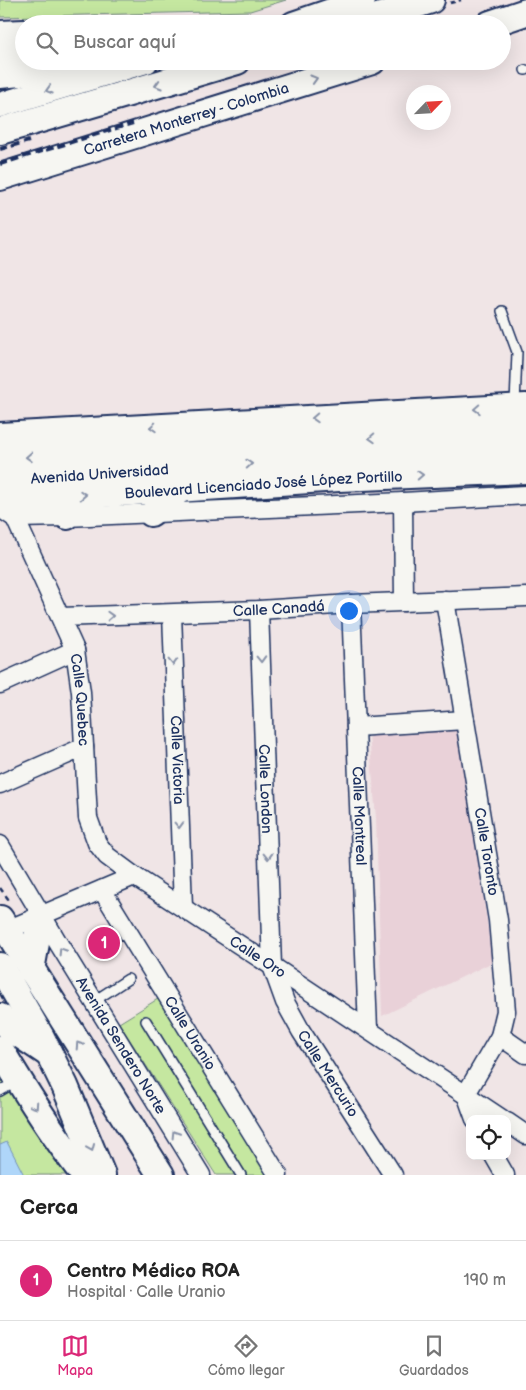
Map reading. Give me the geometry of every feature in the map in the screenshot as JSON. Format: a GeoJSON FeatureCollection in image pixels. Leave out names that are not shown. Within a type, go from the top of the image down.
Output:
{"type":"FeatureCollection","features":[{"type":"Feature","properties":{"kind":"highway"},"geometry":{"type":"LineString","coordinates":[[200,457],[522,414]]}},
{"type":"Feature","properties":{"kind":"highway","name":"Boulevard Licenciado José López Portillo"},"geometry":{"type":"LineString","coordinates":[[200,457],[526,450]]}},
{"type":"Feature","properties":{"kind":"highway","name":"Avenida Universidad"},"geometry":{"type":"LineString","coordinates":[[0,459],[200,457]]}},
{"type":"Feature","properties":{"kind":"highway","name":"Avenida Universidad"},"geometry":{"type":"LineString","coordinates":[[0,481],[200,457]]}},
{"type":"Feature","properties":{"kind":"main road"},"geometry":{"type":"LineString","coordinates":[[384,15],[431,0]]}},
{"type":"Feature","properties":{"kind":"main road"},"geometry":{"type":"LineString","coordinates":[[511,17],[526,12]]}},
{"type":"Feature","properties":{"kind":"main road"},"geometry":{"type":"LineString","coordinates":[[0,131],[207,70]]}},
{"type":"Feature","properties":{"kind":"main road","name":"Carretera Monterrey - Colombia"},"geometry":{"type":"LineString","coordinates":[[0,177],[343,70]]}},
{"type":"Feature","properties":{"kind":"main road"},"geometry":{"type":"LineString","coordinates":[[0,185],[55,159]]}},
{"type":"Feature","properties":{"kind":"main road"},"geometry":{"type":"LineString","coordinates":[[31,970],[41,916]]}},
{"type":"Feature","properties":{"kind":"main road"},"geometry":{"type":"LineString","coordinates":[[4,920],[31,970],[161,1175]]}},
{"type":"Feature","properties":{"kind":"main road"},"geometry":{"type":"LineString","coordinates":[[0,966],[50,1055],[102,1175]]}},
{"type":"Feature","properties":{"kind":"main road"},"geometry":{"type":"LineString","coordinates":[[0,1017],[10,1028],[74,1071],[126,1119]]}},
{"type":"Feature","properties":{"kind":"main road"},"geometry":{"type":"LineString","coordinates":[[0,1050],[9,1086],[84,1175]]}},
{"type":"Feature","properties":{"kind":"street"},"geometry":{"type":"LineString","coordinates":[[319,15],[363,0]]}},
{"type":"Feature","properties":{"kind":"street"},"geometry":{"type":"LineString","coordinates":[[0,33],[15,32]]}},
{"type":"Feature","properties":{"kind":"street"},"geometry":{"type":"LineString","coordinates":[[0,54],[15,53]]}},
{"type":"Feature","properties":{"kind":"street"},"geometry":{"type":"LineString","coordinates":[[0,76],[61,70]]}},
{"type":"Feature","properties":{"kind":"street"},"geometry":{"type":"LineString","coordinates":[[0,105],[116,70]]}},
{"type":"Feature","properties":{"kind":"street"},"geometry":{"type":"LineString","coordinates":[[0,435],[522,414]]}},
{"type":"Feature","properties":{"kind":"street","name":"Boulevard Licenciado José López Portillo"},"geometry":{"type":"LineString","coordinates":[[8,510],[44,498],[526,471]]}},
{"type":"Feature","properties":{"kind":"street"},"geometry":{"type":"LineString","coordinates":[[474,498],[475,473]]}},
{"type":"Feature","properties":{"kind":"street"},"geometry":{"type":"LineString","coordinates":[[287,508],[288,483]]}},
{"type":"Feature","properties":{"kind":"street"},"geometry":{"type":"LineString","coordinates":[[151,514],[181,490]]}},
{"type":"Feature","properties":{"kind":"street"},"geometry":{"type":"LineString","coordinates":[[0,508],[67,517],[287,508],[526,495]]}},
{"type":"Feature","properties":{"kind":"street"},"geometry":{"type":"LineString","coordinates":[[44,498],[67,517]]}},
{"type":"Feature","properties":{"kind":"street"},"geometry":{"type":"LineString","coordinates":[[402,502],[404,602]]}},
{"type":"Feature","properties":{"kind":"street","name":"Calle Quebec"},"geometry":{"type":"LineString","coordinates":[[8,510],[61,617],[75,650],[81,692],[88,818],[92,834],[107,856],[134,876]]}},
{"type":"Feature","properties":{"kind":"street","name":"Calle Canadá"},"geometry":{"type":"LineString","coordinates":[[61,617],[172,614],[526,596]]}},
{"type":"Feature","properties":{"kind":"street","name":"Calle Toronto"},"geometry":{"type":"LineString","coordinates":[[444,600],[498,920],[506,1011],[500,1036],[466,1094]]}},
{"type":"Feature","properties":{"kind":"street","name":"Calle Montreal"},"geometry":{"type":"LineString","coordinates":[[351,604],[368,1030]]}},
{"type":"Feature","properties":{"kind":"street","name":"Calle London"},"geometry":{"type":"LineString","coordinates":[[260,610],[272,966]]}},
{"type":"Feature","properties":{"kind":"street","name":"Calle Victoria"},"geometry":{"type":"LineString","coordinates":[[172,614],[182,907]]}},
{"type":"Feature","properties":{"kind":"street"},"geometry":{"type":"LineString","coordinates":[[0,684],[75,650]]}},
{"type":"Feature","properties":{"kind":"street"},"geometry":{"type":"LineString","coordinates":[[356,727],[465,720]]}},
{"type":"Feature","properties":{"kind":"street"},"geometry":{"type":"LineString","coordinates":[[0,784],[84,747]]}},
{"type":"Feature","properties":{"kind":"street","name":"Avenida Sendero Norte"},"geometry":{"type":"LineString","coordinates":[[0,845],[41,916],[201,1175]]}},
{"type":"Feature","properties":{"kind":"street"},"geometry":{"type":"LineString","coordinates":[[4,920],[41,916],[134,876]]}},
{"type":"Feature","properties":{"kind":"street","name":"Calle Oro"},"geometry":{"type":"LineString","coordinates":[[134,876],[496,1115]]}},
{"type":"Feature","properties":{"kind":"street","name":"Calle Uranio"},"geometry":{"type":"LineString","coordinates":[[102,890],[278,1175]]}},
{"type":"Feature","properties":{"kind":"street","name":"Calle Mercurio"},"geometry":{"type":"LineString","coordinates":[[272,966],[285,1002],[301,1031],[393,1175]]}},
{"type":"Feature","properties":{"kind":"street"},"geometry":{"type":"LineString","coordinates":[[500,1036],[526,1054]]}},
{"type":"Feature","properties":{"kind":"street"},"geometry":{"type":"LineString","coordinates":[[466,1094],[474,1115]]}},
{"type":"Feature","properties":{"kind":"street"},"geometry":{"type":"LineString","coordinates":[[511,1125],[526,1135]]}},
{"type":"Feature","properties":{"kind":"street"},"geometry":{"type":"LineString","coordinates":[[496,1160],[505,1175]]}},
{"type":"Feature","properties":{"kind":"lane"},"geometry":{"type":"LineString","coordinates":[[502,311],[522,352],[522,414]]}},
{"type":"Feature","properties":{"kind":"lane"},"geometry":{"type":"LineString","coordinates":[[94,1001],[128,979]]}},
{"type":"Feature","properties":{"kind":"lane"},"geometry":{"type":"LineString","coordinates":[[146,1021],[241,1175]]}},
{"type":"Feature","properties":{"kind":"path"},"geometry":{"type":"LineString","coordinates":[[0,888],[4,920]]}},
{"type":"Feature","properties":{"kind":"shaded area"},"geometry":{"type":"Polygon","coordinates":[[[458,726],[493,962],[382,1016],[376,818],[369,734],[458,726]]]}},
{"type":"Feature","properties":{"kind":"green space"},"geometry":{"type":"Polygon","coordinates":[[[0,0],[286,0],[250,11],[15,15],[15,17],[0,17],[0,0]]]}},
{"type":"Feature","properties":{"kind":"green space"},"geometry":{"type":"Polygon","coordinates":[[[161,997],[270,1175],[216,1175],[119,1023],[161,997]]]}},
{"type":"Feature","properties":{"kind":"green space"},"geometry":{"type":"Polygon","coordinates":[[[0,1063],[71,1175],[0,1175],[0,1063]]]}},
{"type":"Feature","properties":{"kind":"water"},"geometry":{"type":"Polygon","coordinates":[[[7,1142],[24,1175],[0,1175],[0,1145],[7,1142]]]}},
{"type":"Feature","properties":{"kind":"railway"},"geometry":{"type":"LineString","coordinates":[[0,164],[133,123]]}},
{"type":"Feature","properties":{"kind":"railway"},"geometry":{"type":"LineString","coordinates":[[0,149],[29,141]]}},
{"type":"Feature","properties":{"kind":"place","name":"Centro Médico ROA"},"geometry":{"type":"Point","coordinates":[104,943]}}]}
